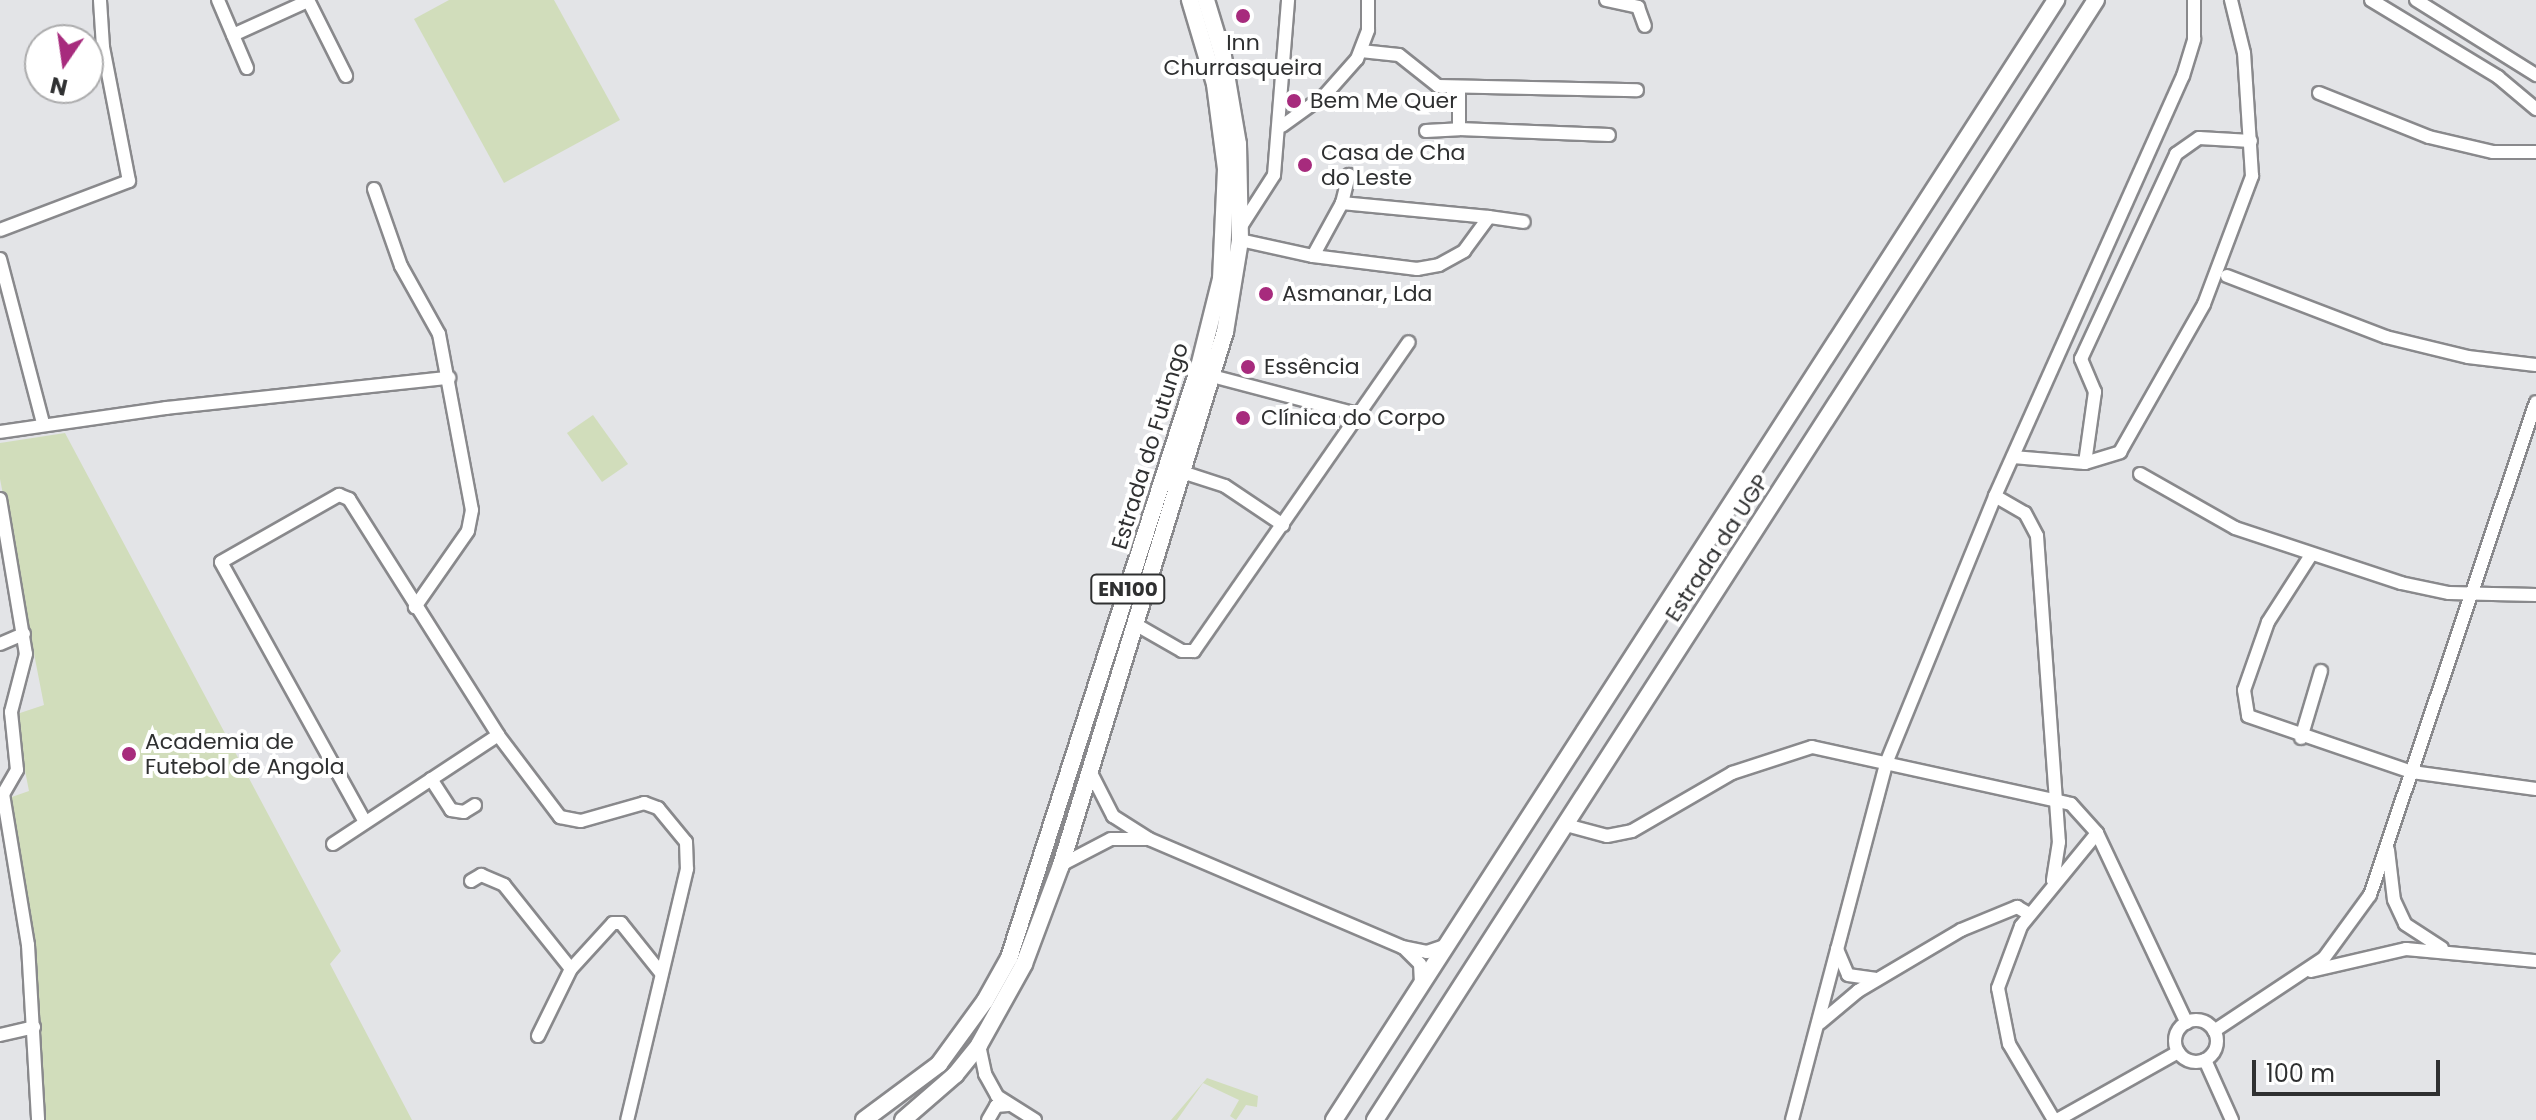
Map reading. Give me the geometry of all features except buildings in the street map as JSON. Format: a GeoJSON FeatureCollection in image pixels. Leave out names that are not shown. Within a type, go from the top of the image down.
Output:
{"type":"FeatureCollection","features":[{"type":"Feature","properties":{"kind":"main road","name":"Estrada do Futungo"},"geometry":{"type":"LineString","coordinates":[[864,1120],[939,1064],[1009,958],[1199,367],[1221,279],[1226,169],[1215,84],[1190,0]]}},
{"type":"Feature","properties":{"kind":"main road","name":"Estrada do Futungo"},"geometry":{"type":"LineString","coordinates":[[903,1120],[947,1083],[979,1045],[1024,964],[1061,865],[1212,376],[1240,234],[1233,102],[1206,0]]}},
{"type":"Feature","properties":{"kind":"main road"},"geometry":{"type":"LineString","coordinates":[[1334,1120],[2056,0]]}},
{"type":"Feature","properties":{"kind":"main road","name":"Estrada da UGP"},"geometry":{"type":"LineString","coordinates":[[1375,1120],[2096,0]]}},
{"type":"Feature","properties":{"kind":"street"},"geometry":{"type":"LineString","coordinates":[[0,230],[129,181],[103,47],[100,0]]}},
{"type":"Feature","properties":{"kind":"street"},"geometry":{"type":"LineString","coordinates":[[218,0],[247,68]]}},
{"type":"Feature","properties":{"kind":"street"},"geometry":{"type":"LineString","coordinates":[[233,35],[308,0],[346,76]]}},
{"type":"Feature","properties":{"kind":"street"},"geometry":{"type":"LineString","coordinates":[[1288,0],[1282,126],[1274,175],[1240,234],[1313,256],[1417,269],[1439,265],[1464,251],[1489,217]]}},
{"type":"Feature","properties":{"kind":"street"},"geometry":{"type":"LineString","coordinates":[[1282,126],[1325,95],[1361,51],[1368,0]]}},
{"type":"Feature","properties":{"kind":"street"},"geometry":{"type":"LineString","coordinates":[[1606,0],[1638,7],[1645,26]]}},
{"type":"Feature","properties":{"kind":"street"},"geometry":{"type":"LineString","coordinates":[[1792,1120],[1887,761],[1995,496],[2183,76],[2194,39],[2194,0]]}},
{"type":"Feature","properties":{"kind":"street"},"geometry":{"type":"LineString","coordinates":[[2013,457],[2085,463],[2106,460],[2128,445],[2204,304],[2250,189],[2251,141],[2240,24],[2231,0]]}},
{"type":"Feature","properties":{"kind":"street"},"geometry":{"type":"LineString","coordinates":[[2371,0],[2498,77],[2536,109]]}},
{"type":"Feature","properties":{"kind":"street"},"geometry":{"type":"LineString","coordinates":[[2416,0],[2536,75]]}},
{"type":"Feature","properties":{"kind":"street"},"geometry":{"type":"LineString","coordinates":[[1361,51],[1399,55],[1423,78],[1459,88],[1637,90]]}},
{"type":"Feature","properties":{"kind":"street"},"geometry":{"type":"LineString","coordinates":[[1459,88],[1459,129]]}},
{"type":"Feature","properties":{"kind":"street"},"geometry":{"type":"LineString","coordinates":[[2319,93],[2429,137],[2493,152],[2536,152]]}},
{"type":"Feature","properties":{"kind":"street"},"geometry":{"type":"LineString","coordinates":[[1426,131],[1459,129],[1609,135]]}},
{"type":"Feature","properties":{"kind":"street"},"geometry":{"type":"LineString","coordinates":[[2085,463],[2095,392],[2081,359],[2176,154],[2199,138],[2251,141]]}},
{"type":"Feature","properties":{"kind":"street"},"geometry":{"type":"LineString","coordinates":[[1313,256],[1342,203],[1349,175]]}},
{"type":"Feature","properties":{"kind":"street"},"geometry":{"type":"LineString","coordinates":[[374,189],[401,266],[439,334],[471,520],[415,607]]}},
{"type":"Feature","properties":{"kind":"street"},"geometry":{"type":"LineString","coordinates":[[1342,203],[1524,222]]}},
{"type":"Feature","properties":{"kind":"street"},"geometry":{"type":"LineString","coordinates":[[0,259],[43,423]]}},
{"type":"Feature","properties":{"kind":"street"},"geometry":{"type":"LineString","coordinates":[[2227,276],[2386,337],[2468,357],[2536,365]]}},
{"type":"Feature","properties":{"kind":"street"},"geometry":{"type":"LineString","coordinates":[[1135,624],[1182,651],[1194,651],[1409,342]]}},
{"type":"Feature","properties":{"kind":"street"},"geometry":{"type":"LineString","coordinates":[[1212,376],[1361,415]]}},
{"type":"Feature","properties":{"kind":"street"},"geometry":{"type":"LineString","coordinates":[[0,432],[43,423],[449,378]]}},
{"type":"Feature","properties":{"kind":"street"},"geometry":{"type":"LineString","coordinates":[[2214,1031],[2308,971],[2338,943],[2360,912],[2412,772],[2536,402]]}},
{"type":"Feature","properties":{"kind":"street"},"geometry":{"type":"LineString","coordinates":[[1182,472],[1225,486],[1283,525]]}},
{"type":"Feature","properties":{"kind":"street"},"geometry":{"type":"LineString","coordinates":[[2140,474],[2235,528],[2401,583],[2470,594],[2536,595]]}},
{"type":"Feature","properties":{"kind":"street"},"geometry":{"type":"LineString","coordinates":[[365,822],[221,558],[345,495],[498,735],[560,817],[581,821],[644,803],[658,808],[681,832],[687,869],[627,1120]]}},
{"type":"Feature","properties":{"kind":"street"},"geometry":{"type":"LineString","coordinates":[[1995,496],[2025,513],[2037,536],[2059,842],[2053,881]]}},
{"type":"Feature","properties":{"kind":"street"},"geometry":{"type":"LineString","coordinates":[[0,502],[26,654],[11,712],[17,770],[3,794],[4,821],[34,1027],[38,1120]]}},
{"type":"Feature","properties":{"kind":"street"},"geometry":{"type":"LineString","coordinates":[[2311,555],[2268,622],[2243,706],[2248,716],[2301,738],[2412,772],[2536,789]]}},
{"type":"Feature","properties":{"kind":"street"},"geometry":{"type":"LineString","coordinates":[[0,644],[24,634]]}},
{"type":"Feature","properties":{"kind":"street"},"geometry":{"type":"LineString","coordinates":[[2301,738],[2321,671]]}},
{"type":"Feature","properties":{"kind":"street"},"geometry":{"type":"LineString","coordinates":[[333,844],[498,735]]}},
{"type":"Feature","properties":{"kind":"street"},"geometry":{"type":"LineString","coordinates":[[1566,825],[1607,836],[1632,831],[1732,773],[1786,752],[1812,747],[1887,761],[2057,801],[2081,813],[2097,833],[2187,1023]]}},
{"type":"Feature","properties":{"kind":"street"},"geometry":{"type":"LineString","coordinates":[[1090,771],[1113,816],[1149,839],[1402,947],[1427,952],[1447,945]]}},
{"type":"Feature","properties":{"kind":"street"},"geometry":{"type":"LineString","coordinates":[[431,779],[451,810],[464,812],[475,805]]}},
{"type":"Feature","properties":{"kind":"street"},"geometry":{"type":"LineString","coordinates":[[2097,833],[2053,881],[2029,914],[2003,967],[1999,1011],[2009,1044],[2056,1120],[2178,1052]]}},
{"type":"Feature","properties":{"kind":"street"},"geometry":{"type":"LineString","coordinates":[[1061,865],[1111,839],[1149,839]]}},
{"type":"Feature","properties":{"kind":"street"},"geometry":{"type":"LineString","coordinates":[[2387,843],[2394,900],[2405,924],[2426,942],[2454,952]]}},
{"type":"Feature","properties":{"kind":"street"},"geometry":{"type":"LineString","coordinates":[[471,881],[481,875],[504,885],[571,969]]}},
{"type":"Feature","properties":{"kind":"street"},"geometry":{"type":"LineString","coordinates":[[1814,1032],[1835,1007],[1961,930],[2017,907],[2029,914]]}},
{"type":"Feature","properties":{"kind":"street"},"geometry":{"type":"LineString","coordinates":[[538,1036],[571,969],[619,921],[661,973]]}},
{"type":"Feature","properties":{"kind":"street"},"geometry":{"type":"LineString","coordinates":[[1837,946],[1839,963],[1848,975],[1862,981],[1879,979]]}},
{"type":"Feature","properties":{"kind":"street"},"geometry":{"type":"LineString","coordinates":[[1402,947],[1420,964],[1419,988]]}},
{"type":"Feature","properties":{"kind":"street"},"geometry":{"type":"LineString","coordinates":[[2308,971],[2406,949],[2536,961]]}},
{"type":"Feature","properties":{"kind":"street"},"geometry":{"type":"LineString","coordinates":[[2205,1022],[2214,1031],[2215,1051],[2205,1060],[2193,1062],[2178,1052],[2175,1038],[2187,1023],[2205,1022]]}},
{"type":"Feature","properties":{"kind":"street"},"geometry":{"type":"LineString","coordinates":[[0,1035],[34,1027]]}},
{"type":"Feature","properties":{"kind":"street"},"geometry":{"type":"LineString","coordinates":[[979,1045],[988,1083],[1008,1105],[1035,1120]]}},
{"type":"Feature","properties":{"kind":"street"},"geometry":{"type":"LineString","coordinates":[[2205,1060],[2232,1120]]}},
{"type":"Feature","properties":{"kind":"street"},"geometry":{"type":"LineString","coordinates":[[988,1120],[996,1106],[1008,1105]]}},
{"type":"Feature","properties":{"kind":"green space"},"geometry":{"type":"Polygon","coordinates":[[[449,0],[554,0],[620,120],[504,183],[414,19],[449,0]]]}},
{"type":"Feature","properties":{"kind":"green space"},"geometry":{"type":"Polygon","coordinates":[[[593,415],[628,464],[602,482],[567,433],[593,415]]]}},
{"type":"Feature","properties":{"kind":"green space","name":"Academia de Futebol de Angola"},"geometry":{"type":"Polygon","coordinates":[[[65,433],[341,951],[330,964],[412,1120],[42,1120],[33,934],[6,799],[29,791],[14,715],[44,705],[0,479],[0,443],[65,433]]]}},
{"type":"Feature","properties":{"kind":"green space"},"geometry":{"type":"Polygon","coordinates":[[[1207,1078],[1258,1096],[1257,1107],[1246,1105],[1236,1120],[1230,1116],[1239,1100],[1203,1083],[1177,1120],[1171,1120],[1207,1078]]]}},
{"type":"Feature","properties":{"kind":"place","name":"Inn Churrasqueira"},"geometry":{"type":"Point","coordinates":[1243,16]}},
{"type":"Feature","properties":{"kind":"place","name":"Bem Me Quer"},"geometry":{"type":"Point","coordinates":[1294,101]}},
{"type":"Feature","properties":{"kind":"place","name":"Casa de Cha do Leste"},"geometry":{"type":"Point","coordinates":[1305,165]}},
{"type":"Feature","properties":{"kind":"place","name":"Asmanar, Lda"},"geometry":{"type":"Point","coordinates":[1266,294]}},
{"type":"Feature","properties":{"kind":"place","name":"Essência"},"geometry":{"type":"Point","coordinates":[1248,367]}},
{"type":"Feature","properties":{"kind":"place","name":"Clínica do Corpo"},"geometry":{"type":"Point","coordinates":[1243,418]}},
{"type":"Feature","properties":{"kind":"place","name":"Academia de Futebol de Angola"},"geometry":{"type":"Point","coordinates":[129,754]}}]}
